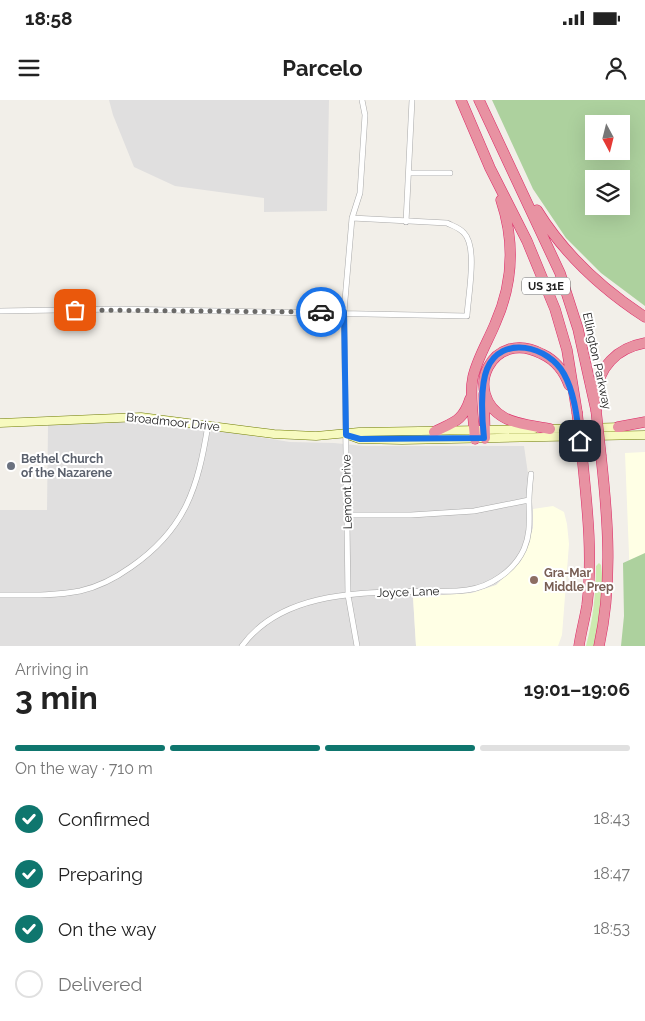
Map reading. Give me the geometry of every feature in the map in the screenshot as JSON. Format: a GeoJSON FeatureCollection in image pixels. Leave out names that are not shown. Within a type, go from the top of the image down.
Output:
{"type":"FeatureCollection","features":[{"type":"Feature","properties":{"kind":"highway","name":"US 31E"},"geometry":{"type":"LineString","coordinates":[[461,100],[490,168],[527,241],[555,309],[567,350],[577,412],[589,530],[587,605],[579,646]]}},
{"type":"Feature","properties":{"kind":"highway","name":"Ellington Parkway"},"geometry":{"type":"LineString","coordinates":[[480,100],[492,131],[522,188],[528,205],[553,256],[572,307],[583,345],[596,410],[607,521],[608,584],[599,646]]}},
{"type":"Feature","properties":{"kind":"highway"},"geometry":{"type":"LineString","coordinates":[[434,432],[452,424],[462,417],[466,410],[472,393],[474,374],[503,303],[511,267],[508,227],[490,168]]}},
{"type":"Feature","properties":{"kind":"highway"},"geometry":{"type":"LineString","coordinates":[[522,188],[554,235],[582,267],[604,288],[645,317]]}},
{"type":"Feature","properties":{"kind":"highway"},"geometry":{"type":"LineString","coordinates":[[596,410],[598,381],[600,374],[609,361],[628,347],[645,342]]}},
{"type":"Feature","properties":{"kind":"highway"},"geometry":{"type":"LineString","coordinates":[[480,435],[484,383],[487,369],[490,362],[500,352],[514,347],[534,350],[552,360],[563,372],[577,412]]}},
{"type":"Feature","properties":{"kind":"highway"},"geometry":{"type":"LineString","coordinates":[[484,383],[486,395],[491,406],[501,416],[512,421],[550,429]]}},
{"type":"Feature","properties":{"kind":"highway"},"geometry":{"type":"LineString","coordinates":[[472,393],[480,435]]}},
{"type":"Feature","properties":{"kind":"highway"},"geometry":{"type":"LineString","coordinates":[[618,427],[645,422]]}},
{"type":"Feature","properties":{"kind":"highway"},"geometry":{"type":"LineString","coordinates":[[574,646],[587,605]]}},
{"type":"Feature","properties":{"kind":"main road","name":"Broadmoor Drive"},"geometry":{"type":"LineString","coordinates":[[0,423],[141,416],[274,434],[316,436],[346,435],[359,432],[434,432],[480,435],[550,429],[645,427]]}},
{"type":"Feature","properties":{"kind":"main road","name":"Broadmoor Drive"},"geometry":{"type":"LineString","coordinates":[[346,435],[360,439],[480,435],[645,435]]}},
{"type":"Feature","properties":{"kind":"street","name":"Lemont Drive"},"geometry":{"type":"LineString","coordinates":[[356,646],[348,595],[344,312],[352,218],[360,193],[365,115],[362,100]]}},
{"type":"Feature","properties":{"kind":"street"},"geometry":{"type":"LineString","coordinates":[[406,222],[412,100]]}},
{"type":"Feature","properties":{"kind":"street"},"geometry":{"type":"LineString","coordinates":[[409,173],[450,173]]}},
{"type":"Feature","properties":{"kind":"street"},"geometry":{"type":"LineString","coordinates":[[0,311],[118,309],[344,312],[467,316],[471,246],[465,234],[456,226],[447,223],[352,218]]}},
{"type":"Feature","properties":{"kind":"street"},"geometry":{"type":"LineString","coordinates":[[0,595],[33,595],[80,590],[124,572],[148,555],[168,536],[192,494],[200,470],[208,425]]}},
{"type":"Feature","properties":{"kind":"street","name":"Joyce Lane"},"geometry":{"type":"LineString","coordinates":[[242,646],[262,626],[281,613],[315,601],[348,595],[468,590],[501,577],[523,552],[528,537],[531,474]]}},
{"type":"Feature","properties":{"kind":"street"},"geometry":{"type":"LineString","coordinates":[[348,515],[411,515],[474,511],[529,500]]}},
{"type":"Feature","properties":{"kind":"shaded area"},"geometry":{"type":"Polygon","coordinates":[[[109,100],[329,100],[327,211],[264,212],[264,198],[175,186],[134,167],[109,100]]]}},
{"type":"Feature","properties":{"kind":"shaded area"},"geometry":{"type":"Polygon","coordinates":[[[135,421],[290,442],[364,446],[524,446],[533,509],[533,528],[528,547],[521,561],[496,585],[472,593],[413,597],[416,646],[0,646],[0,510],[47,510],[48,425],[135,421]]]}},
{"type":"Feature","properties":{"kind":"shaded area"},"geometry":{"type":"Polygon","coordinates":[[[645,452],[645,646],[631,605],[625,453],[645,452]]]}},
{"type":"Feature","properties":{"kind":"shaded area","name":"Gra-Mar Middle Prep"},"geometry":{"type":"Polygon","coordinates":[[[553,506],[564,512],[569,544],[562,635],[558,646],[416,646],[413,597],[472,593],[496,585],[521,561],[533,528],[533,509],[553,506]]]}},
{"type":"Feature","properties":{"kind":"green space"},"geometry":{"type":"Polygon","coordinates":[[[492,100],[645,100],[645,306],[601,273],[566,238],[533,189],[492,100]]]}},
{"type":"Feature","properties":{"kind":"green space"},"geometry":{"type":"Polygon","coordinates":[[[645,553],[645,646],[621,646],[624,616],[623,563],[645,553]]]}},
{"type":"Feature","properties":{"kind":"green space"},"geometry":{"type":"Polygon","coordinates":[[[599,563],[601,565],[603,585],[599,626],[594,646],[586,646],[594,606],[596,566],[599,563]]]}},
{"type":"Feature","properties":{"kind":"way so far"},"geometry":{"type":"LineString","coordinates":[[75,310],[321,312]]}},
{"type":"Feature","properties":{"kind":"place","name":"Bethel Church of the Nazarene"},"geometry":{"type":"Point","coordinates":[11,466]}},
{"type":"Feature","properties":{"kind":"place","name":"Gra-Mar Middle Prep"},"geometry":{"type":"Point","coordinates":[534,580]}},
{"type":"Feature","properties":{"kind":"route"},"geometry":{"type":"LineString","coordinates":[[321,312],[344,312],[346,435],[360,439],[403,440],[484,438],[483,402],[487,369],[490,362],[500,352],[514,347],[521,347],[534,350],[546,356],[563,372],[577,412],[580,441]]}}]}
